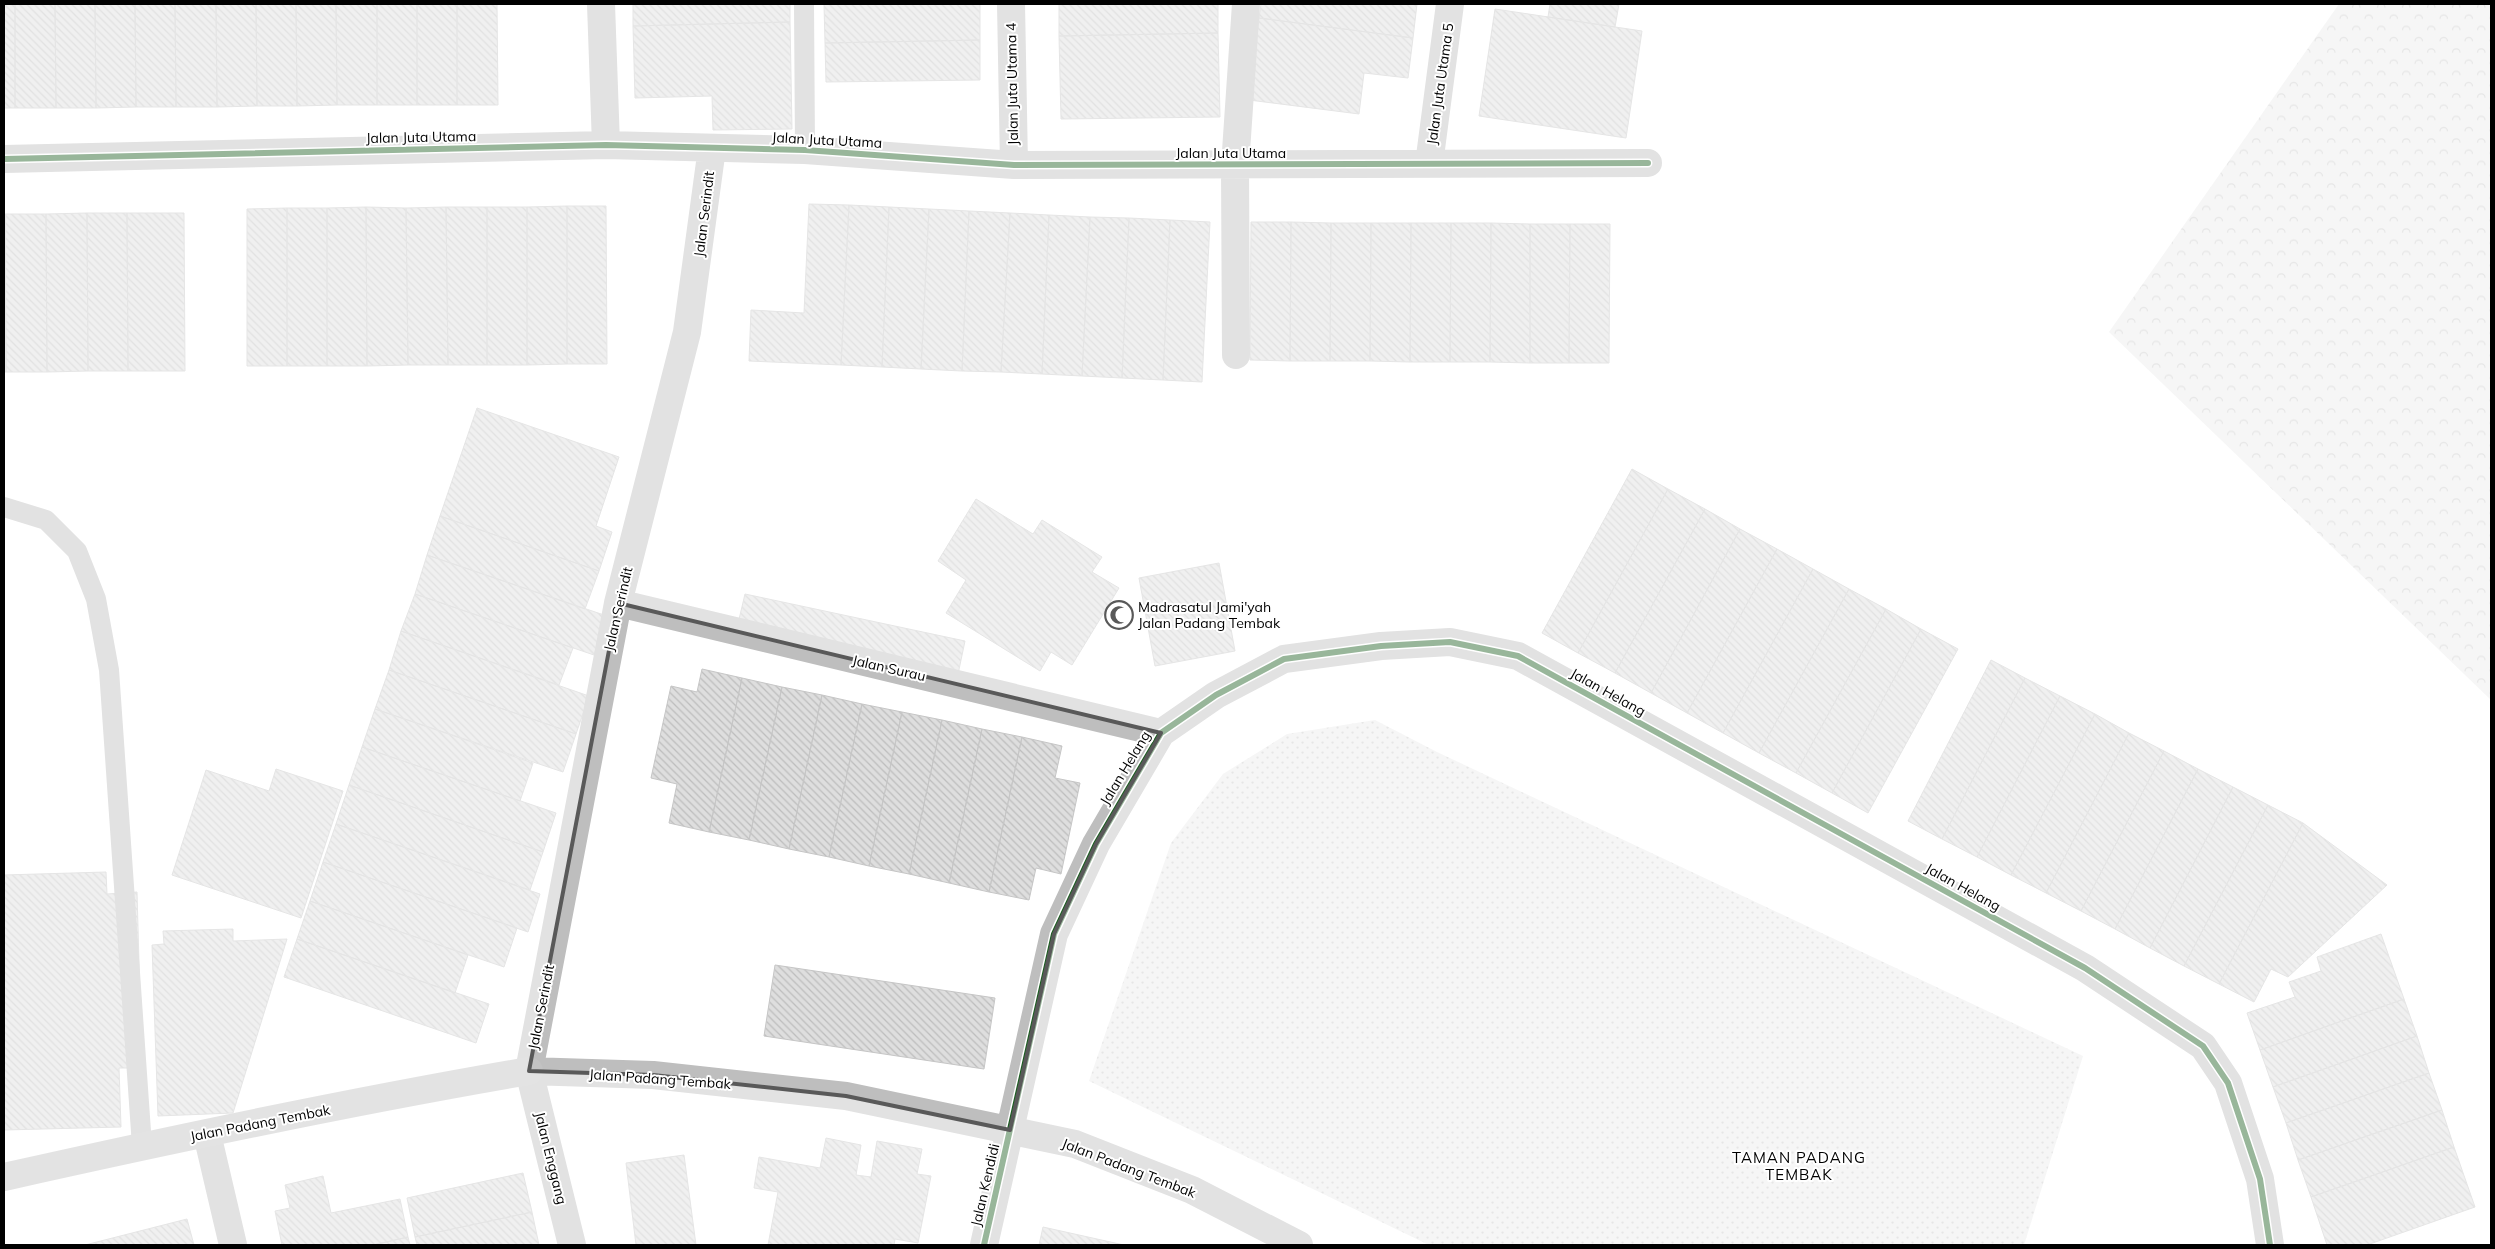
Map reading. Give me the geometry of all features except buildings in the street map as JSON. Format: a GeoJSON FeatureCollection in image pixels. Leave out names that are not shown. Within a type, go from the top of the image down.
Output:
{"type":"FeatureCollection","features":[{"type":"Feature","properties":{"kind":"street"},"geometry":{"type":"LineString","coordinates":[[601,4],[606,145]]}},
{"type":"Feature","properties":{"kind":"street","name":"Jalan Juta Utama 4"},"geometry":{"type":"LineString","coordinates":[[1011,4],[1014,165]]}},
{"type":"Feature","properties":{"kind":"street"},"geometry":{"type":"LineString","coordinates":[[1236,355],[1235,166],[1246,4]]}},
{"type":"Feature","properties":{"kind":"street","name":"Jalan Juta Utama 5"},"geometry":{"type":"LineString","coordinates":[[1429,164],[1450,4]]}},
{"type":"Feature","properties":{"kind":"street","name":"Jalan Juta Utama"},"geometry":{"type":"LineString","coordinates":[[4,159],[606,145],[805,150],[1014,165],[1235,166],[1648,163]]}},
{"type":"Feature","properties":{"kind":"street","name":"Jalan Serindit"},"geometry":{"type":"LineString","coordinates":[[529,1071],[618,603],[687,332],[712,148]]}},
{"type":"Feature","properties":{"kind":"street","name":"Jalan Surau"},"geometry":{"type":"LineString","coordinates":[[618,603],[1161,733]]}},
{"type":"Feature","properties":{"kind":"street","name":"Jalan Helang"},"geometry":{"type":"LineString","coordinates":[[1010,1130],[1054,934],[1096,844],[1161,733],[1216,695],[1284,659],[1381,646],[1450,642],[1518,656],[2085,968],[2203,1046],[2228,1083],[2257,1170],[2270,1245]]}},
{"type":"Feature","properties":{"kind":"street","name":"Jalan Padang Tembak"},"geometry":{"type":"LineString","coordinates":[[4,1177],[142,1146],[434,1087],[529,1071],[653,1075],[846,1096],[1075,1144],[1192,1190],[1299,1245]]}},
{"type":"Feature","properties":{"kind":"street","name":"Jalan Enggang"},"geometry":{"type":"LineString","coordinates":[[529,1071],[572,1245]]}},
{"type":"Feature","properties":{"kind":"street","name":"Jalan Kendidi"},"geometry":{"type":"LineString","coordinates":[[984,1245],[1010,1130]]}},
{"type":"Feature","properties":{"kind":"street"},"geometry":{"type":"LineString","coordinates":[[207,1134],[233,1245]]}},
{"type":"Feature","properties":{"kind":"lane"},"geometry":{"type":"LineString","coordinates":[[804,4],[805,150]]}},
{"type":"Feature","properties":{"kind":"lane"},"geometry":{"type":"LineString","coordinates":[[4,507],[46,520],[78,551],[96,599],[109,670],[142,1146]]}},
{"type":"Feature","properties":{"kind":"highlighted area"},"geometry":{"type":"Polygon","coordinates":[[[618,603],[1161,733],[1096,844],[1054,934],[1010,1130],[846,1096],[653,1075],[529,1071],[618,603]]]}},
{"type":"Feature","properties":{"kind":"green space"},"geometry":{"type":"Polygon","coordinates":[[[2339,4],[2491,4],[2491,700],[2109,332],[2339,4]]]}},
{"type":"Feature","properties":{"kind":"green space"},"geometry":{"type":"Polygon","coordinates":[[[1375,720],[1437,752],[2083,1056],[2024,1245],[1429,1245],[1089,1081],[1171,843],[1223,774],[1287,734],[1375,720]]]}},
{"type":"Feature","properties":{"kind":"cycle path"},"geometry":{"type":"LineString","coordinates":[[4,159],[606,145],[805,150],[1014,165],[1648,163]]}},
{"type":"Feature","properties":{"kind":"cycle path"},"geometry":{"type":"LineString","coordinates":[[984,1245],[1054,934],[1096,844],[1161,733],[1216,695],[1284,659],[1381,646],[1450,642],[1518,656],[2085,968],[2203,1046],[2228,1083],[2260,1179],[2270,1245]]}},
{"type":"Feature","properties":{"kind":"place","name":"Madrasatul Jami'yah Jalan Padang Tembak"},"geometry":{"type":"Point","coordinates":[1119,615]}},
{"type":"Feature","properties":{"kind":"district","name":"TAMAN PADANG TEMBAK"},"geometry":{"type":"Point","coordinates":[1799,1166]}}]}
